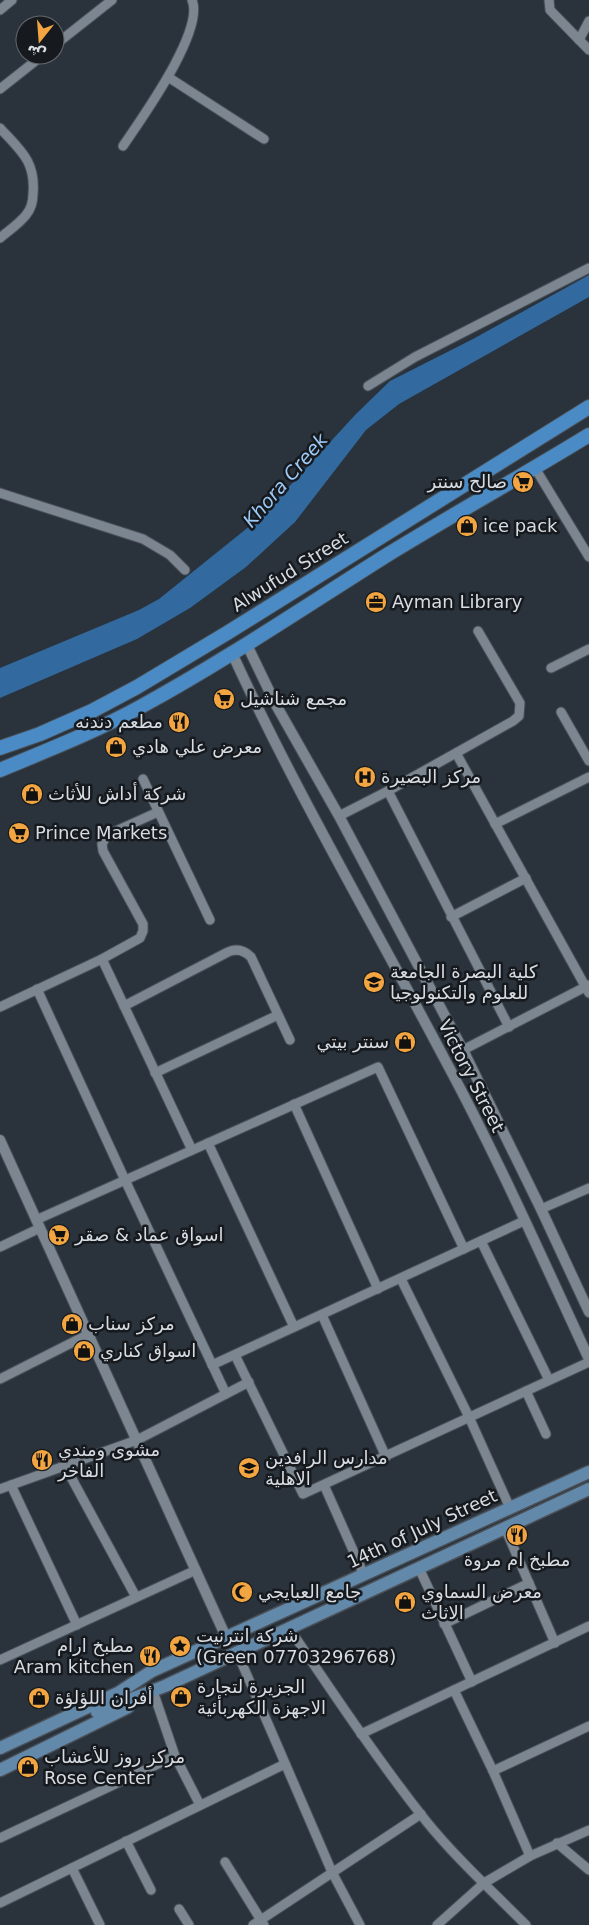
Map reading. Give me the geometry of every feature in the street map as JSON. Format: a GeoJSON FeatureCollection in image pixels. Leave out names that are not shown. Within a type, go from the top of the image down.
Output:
{"type":"FeatureCollection","features":[{"type":"Feature","properties":{"kind":"main road","name":"Alwufud Street"},"geometry":{"type":"LineString","coordinates":[[0,748],[40,734],[83,715],[138,687],[227,634],[589,407]]}},
{"type":"Feature","properties":{"kind":"main road"},"geometry":{"type":"LineString","coordinates":[[0,770],[59,746],[141,707],[247,645],[392,552],[589,435]]}},
{"type":"Feature","properties":{"kind":"main road","name":"14th of July Street"},"geometry":{"type":"LineString","coordinates":[[0,1758],[107,1703],[152,1671],[589,1472]]}},
{"type":"Feature","properties":{"kind":"main road","name":"14th of July Street"},"geometry":{"type":"LineString","coordinates":[[0,1748],[107,1703],[165,1686],[589,1489]]}},
{"type":"Feature","properties":{"kind":"main road"},"geometry":{"type":"LineString","coordinates":[[0,1741],[152,1671]]}},
{"type":"Feature","properties":{"kind":"main road"},"geometry":{"type":"LineString","coordinates":[[0,1770],[154,1694],[165,1686]]}},
{"type":"Feature","properties":{"kind":"street"},"geometry":{"type":"LineString","coordinates":[[0,10],[12,0]]}},
{"type":"Feature","properties":{"kind":"street"},"geometry":{"type":"LineString","coordinates":[[65,37],[112,0]]}},
{"type":"Feature","properties":{"kind":"street"},"geometry":{"type":"LineString","coordinates":[[123,146],[168,77],[192,25],[194,4],[192,0]]}},
{"type":"Feature","properties":{"kind":"street"},"geometry":{"type":"LineString","coordinates":[[549,0],[550,10],[589,50]]}},
{"type":"Feature","properties":{"kind":"street"},"geometry":{"type":"LineString","coordinates":[[579,40],[589,21]]}},
{"type":"Feature","properties":{"kind":"street"},"geometry":{"type":"LineString","coordinates":[[0,89],[30,65]]}},
{"type":"Feature","properties":{"kind":"street"},"geometry":{"type":"LineString","coordinates":[[168,77],[264,138]]}},
{"type":"Feature","properties":{"kind":"street"},"geometry":{"type":"LineString","coordinates":[[0,128],[32,167],[34,183],[31,207],[26,216],[0,238]]}},
{"type":"Feature","properties":{"kind":"street"},"geometry":{"type":"LineString","coordinates":[[368,386],[415,357],[589,268]]}},
{"type":"Feature","properties":{"kind":"street"},"geometry":{"type":"LineString","coordinates":[[535,468],[589,557]]}},
{"type":"Feature","properties":{"kind":"street"},"geometry":{"type":"LineString","coordinates":[[0,494],[143,539],[166,552],[185,570]]}},
{"type":"Feature","properties":{"kind":"street"},"geometry":{"type":"LineString","coordinates":[[338,816],[388,792],[516,719],[521,712],[518,699],[478,631]]}},
{"type":"Feature","properties":{"kind":"street","name":"Victory Street"},"geometry":{"type":"LineString","coordinates":[[247,645],[276,705],[338,816],[463,1050],[589,1312]]}},
{"type":"Feature","properties":{"kind":"street"},"geometry":{"type":"LineString","coordinates":[[551,668],[589,649]]}},
{"type":"Feature","properties":{"kind":"street","name":"Victory Street"},"geometry":{"type":"LineString","coordinates":[[232,653],[260,714],[446,1060],[589,1360]]}},
{"type":"Feature","properties":{"kind":"street"},"geometry":{"type":"LineString","coordinates":[[260,714],[276,705]]}},
{"type":"Feature","properties":{"kind":"street"},"geometry":{"type":"LineString","coordinates":[[561,712],[589,761]]}},
{"type":"Feature","properties":{"kind":"street"},"geometry":{"type":"LineString","coordinates":[[456,753],[588,989],[463,1050]]}},
{"type":"Feature","properties":{"kind":"street"},"geometry":{"type":"LineString","coordinates":[[496,824],[589,776]]}},
{"type":"Feature","properties":{"kind":"street"},"geometry":{"type":"LineString","coordinates":[[143,779],[210,920]]}},
{"type":"Feature","properties":{"kind":"street"},"geometry":{"type":"LineString","coordinates":[[388,792],[509,1027]]}},
{"type":"Feature","properties":{"kind":"street"},"geometry":{"type":"LineString","coordinates":[[0,1007],[138,940],[143,928],[103,851],[103,840],[107,835],[158,812]]}},
{"type":"Feature","properties":{"kind":"street"},"geometry":{"type":"LineString","coordinates":[[451,917],[526,878]]}},
{"type":"Feature","properties":{"kind":"street"},"geometry":{"type":"LineString","coordinates":[[124,1006],[228,952],[243,951],[251,957],[290,1040]]}},
{"type":"Feature","properties":{"kind":"street"},"geometry":{"type":"LineString","coordinates":[[102,959],[192,1150]]}},
{"type":"Feature","properties":{"kind":"street"},"geometry":{"type":"LineString","coordinates":[[37,989],[226,1394]]}},
{"type":"Feature","properties":{"kind":"street"},"geometry":{"type":"LineString","coordinates":[[155,1073],[278,1015]]}},
{"type":"Feature","properties":{"kind":"street"},"geometry":{"type":"LineString","coordinates":[[0,1247],[38,1224],[125,1180],[378,1067],[464,1249]]}},
{"type":"Feature","properties":{"kind":"street"},"geometry":{"type":"LineString","coordinates":[[294,1104],[378,1289]]}},
{"type":"Feature","properties":{"kind":"street"},"geometry":{"type":"LineString","coordinates":[[0,1140],[226,1637]]}},
{"type":"Feature","properties":{"kind":"street"},"geometry":{"type":"LineString","coordinates":[[208,1143],[294,1327]]}},
{"type":"Feature","properties":{"kind":"street"},"geometry":{"type":"LineString","coordinates":[[541,1209],[589,1188]]}},
{"type":"Feature","properties":{"kind":"street"},"geometry":{"type":"LineString","coordinates":[[212,1365],[524,1221]]}},
{"type":"Feature","properties":{"kind":"street"},"geometry":{"type":"LineString","coordinates":[[481,1241],[549,1380]]}},
{"type":"Feature","properties":{"kind":"street"},"geometry":{"type":"LineString","coordinates":[[401,1279],[469,1417],[510,1508]]}},
{"type":"Feature","properties":{"kind":"street"},"geometry":{"type":"LineString","coordinates":[[322,1315],[386,1457]]}},
{"type":"Feature","properties":{"kind":"street"},"geometry":{"type":"LineString","coordinates":[[0,1379],[88,1334]]}},
{"type":"Feature","properties":{"kind":"street"},"geometry":{"type":"LineString","coordinates":[[235,1355],[303,1494],[386,1457],[589,1360]]}},
{"type":"Feature","properties":{"kind":"street"},"geometry":{"type":"LineString","coordinates":[[0,1488],[137,1440],[249,1382]]}},
{"type":"Feature","properties":{"kind":"street"},"geometry":{"type":"LineString","coordinates":[[526,1391],[546,1434]]}},
{"type":"Feature","properties":{"kind":"street"},"geometry":{"type":"LineString","coordinates":[[65,1466],[136,1597]]}},
{"type":"Feature","properties":{"kind":"street"},"geometry":{"type":"LineString","coordinates":[[11,1485],[77,1625]]}},
{"type":"Feature","properties":{"kind":"street"},"geometry":{"type":"LineString","coordinates":[[324,1485],[364,1575]]}},
{"type":"Feature","properties":{"kind":"street"},"geometry":{"type":"LineString","coordinates":[[505,1528],[555,1643]]}},
{"type":"Feature","properties":{"kind":"street"},"geometry":{"type":"LineString","coordinates":[[419,1568],[472,1682]]}},
{"type":"Feature","properties":{"kind":"street"},"geometry":{"type":"LineString","coordinates":[[1,1656],[77,1625],[196,1570]]}},
{"type":"Feature","properties":{"kind":"street"},"geometry":{"type":"LineString","coordinates":[[444,1624],[528,1583]]}},
{"type":"Feature","properties":{"kind":"street"},"geometry":{"type":"LineString","coordinates":[[361,1734],[589,1626]]}},
{"type":"Feature","properties":{"kind":"street"},"geometry":{"type":"LineString","coordinates":[[289,1628],[361,1734],[421,1814],[484,1883],[526,1925]]}},
{"type":"Feature","properties":{"kind":"street"},"geometry":{"type":"LineString","coordinates":[[237,1652],[332,1872],[360,1925]]}},
{"type":"Feature","properties":{"kind":"street"},"geometry":{"type":"LineString","coordinates":[[454,1690],[493,1771],[530,1856]]}},
{"type":"Feature","properties":{"kind":"street"},"geometry":{"type":"LineString","coordinates":[[154,1694],[176,1756],[200,1805]]}},
{"type":"Feature","properties":{"kind":"street"},"geometry":{"type":"LineString","coordinates":[[493,1771],[589,1726]]}},
{"type":"Feature","properties":{"kind":"street"},"geometry":{"type":"LineString","coordinates":[[0,1838],[176,1756]]}},
{"type":"Feature","properties":{"kind":"street"},"geometry":{"type":"LineString","coordinates":[[0,1903],[285,1764]]}},
{"type":"Feature","properties":{"kind":"street"},"geometry":{"type":"LineString","coordinates":[[225,1862],[259,1923],[332,1872],[421,1814]]}},
{"type":"Feature","properties":{"kind":"street"},"geometry":{"type":"LineString","coordinates":[[436,1925],[484,1883],[530,1856],[589,1830]]}},
{"type":"Feature","properties":{"kind":"street"},"geometry":{"type":"LineString","coordinates":[[126,1841],[152,1890]]}},
{"type":"Feature","properties":{"kind":"street"},"geometry":{"type":"LineString","coordinates":[[557,1843],[589,1870]]}},
{"type":"Feature","properties":{"kind":"street"},"geometry":{"type":"LineString","coordinates":[[72,1868],[100,1925]]}},
{"type":"Feature","properties":{"kind":"street"},"geometry":{"type":"LineString","coordinates":[[179,1909],[190,1925]]}},
{"type":"Feature","properties":{"kind":"water","name":"Khora Creek"},"geometry":{"type":"Polygon","coordinates":[[[589,275],[589,297],[399,404],[366,430],[295,522],[246,567],[190,608],[137,639],[0,698],[0,668],[139,610],[159,599],[261,517],[356,414],[390,381],[473,339],[589,275]]]}},
{"type":"Feature","properties":{"kind":"place","name":"صالح سنتر"},"geometry":{"type":"Point","coordinates":[523,482]}},
{"type":"Feature","properties":{"kind":"place","name":"ice pack"},"geometry":{"type":"Point","coordinates":[467,526]}},
{"type":"Feature","properties":{"kind":"place","name":"Ayman Library"},"geometry":{"type":"Point","coordinates":[376,602]}},
{"type":"Feature","properties":{"kind":"place","name":"مجمع شناشيل"},"geometry":{"type":"Point","coordinates":[224,699]}},
{"type":"Feature","properties":{"kind":"place","name":"مطعم دندنه"},"geometry":{"type":"Point","coordinates":[179,722]}},
{"type":"Feature","properties":{"kind":"place","name":"معرض علي هادي"},"geometry":{"type":"Point","coordinates":[116,747]}},
{"type":"Feature","properties":{"kind":"place","name":"مركز البصيرة"},"geometry":{"type":"Point","coordinates":[365,777]}},
{"type":"Feature","properties":{"kind":"place","name":"شركة أداش للأثاث"},"geometry":{"type":"Point","coordinates":[32,794]}},
{"type":"Feature","properties":{"kind":"place","name":"Prince Markets"},"geometry":{"type":"Point","coordinates":[19,833]}},
{"type":"Feature","properties":{"kind":"place","name":"كلية البصرة الجامعة للعلوم والتكنولوجيا"},"geometry":{"type":"Point","coordinates":[374,982]}},
{"type":"Feature","properties":{"kind":"place","name":"سنتر بيتي"},"geometry":{"type":"Point","coordinates":[405,1042]}},
{"type":"Feature","properties":{"kind":"place","name":"اسواق عماد & صقر"},"geometry":{"type":"Point","coordinates":[59,1235]}},
{"type":"Feature","properties":{"kind":"place","name":"مركز سناب"},"geometry":{"type":"Point","coordinates":[72,1324]}},
{"type":"Feature","properties":{"kind":"place","name":"اسواق كناري"},"geometry":{"type":"Point","coordinates":[84,1351]}},
{"type":"Feature","properties":{"kind":"place","name":"مشوى ومندي الفاخر"},"geometry":{"type":"Point","coordinates":[42,1460]}},
{"type":"Feature","properties":{"kind":"place","name":"مدارس الرافدين اﻻهلية"},"geometry":{"type":"Point","coordinates":[249,1468]}},
{"type":"Feature","properties":{"kind":"place","name":"مطبخ ام مروة"},"geometry":{"type":"Point","coordinates":[517,1535]}},
{"type":"Feature","properties":{"kind":"place","name":"جامع العبايجي"},"geometry":{"type":"Point","coordinates":[242,1592]}},
{"type":"Feature","properties":{"kind":"place","name":"معرض السماوي الاثاث"},"geometry":{"type":"Point","coordinates":[405,1602]}},
{"type":"Feature","properties":{"kind":"place","name":"شركة انترنيت (Green 07703296768)"},"geometry":{"type":"Point","coordinates":[180,1646]}},
{"type":"Feature","properties":{"kind":"place","name":"مطبخ ارام Aram kitchen"},"geometry":{"type":"Point","coordinates":[150,1656]}},
{"type":"Feature","properties":{"kind":"place","name":"الجزيرة لتجارة الاجهزة الكهربأئية"},"geometry":{"type":"Point","coordinates":[181,1697]}},
{"type":"Feature","properties":{"kind":"place","name":"أفران اللؤلؤة"},"geometry":{"type":"Point","coordinates":[39,1698]}},
{"type":"Feature","properties":{"kind":"place","name":"مركز روز للأعشاب Rose Center"},"geometry":{"type":"Point","coordinates":[28,1767]}}]}
